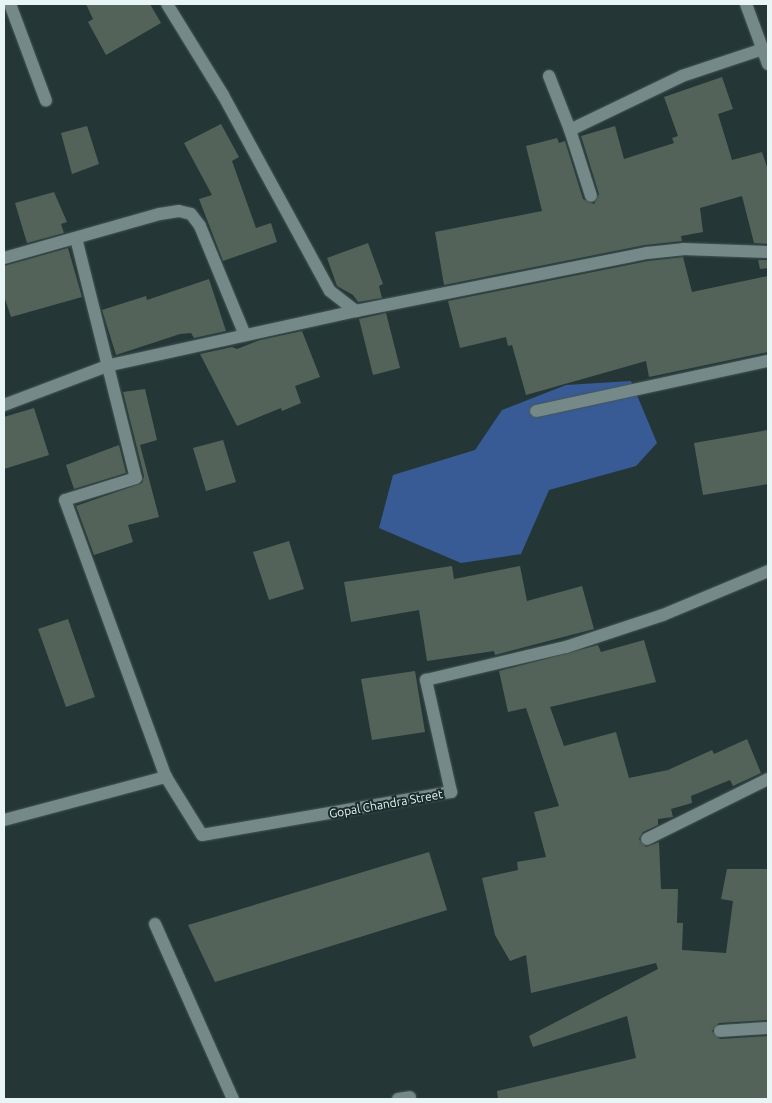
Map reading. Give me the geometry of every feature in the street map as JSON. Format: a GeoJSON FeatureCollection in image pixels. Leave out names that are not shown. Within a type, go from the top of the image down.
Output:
{"type":"FeatureCollection","features":[{"type":"Feature","properties":{"kind":"street"},"geometry":{"type":"LineString","coordinates":[[10,4],[46,101]]}},
{"type":"Feature","properties":{"kind":"street"},"geometry":{"type":"LineString","coordinates":[[166,4],[223,95],[330,291],[356,311]]}},
{"type":"Feature","properties":{"kind":"street"},"geometry":{"type":"LineString","coordinates":[[746,4],[768,64]]}},
{"type":"Feature","properties":{"kind":"street"},"geometry":{"type":"LineString","coordinates":[[570,130],[682,76],[763,49]]}},
{"type":"Feature","properties":{"kind":"street"},"geometry":{"type":"LineString","coordinates":[[549,76],[570,130],[591,196]]}},
{"type":"Feature","properties":{"kind":"street"},"geometry":{"type":"LineString","coordinates":[[4,258],[160,214],[179,211],[191,214],[200,226],[245,336]]}},
{"type":"Feature","properties":{"kind":"street"},"geometry":{"type":"LineString","coordinates":[[4,820],[166,777],[64,500],[136,478],[110,365],[76,238]]}},
{"type":"Feature","properties":{"kind":"street"},"geometry":{"type":"LineString","coordinates":[[4,405],[110,365],[356,311],[647,253],[683,249],[768,252]]}},
{"type":"Feature","properties":{"kind":"street"},"geometry":{"type":"LineString","coordinates":[[536,411],[768,361]]}},
{"type":"Feature","properties":{"kind":"street","name":"Gopal Chandra Street"},"geometry":{"type":"LineString","coordinates":[[166,777],[202,836],[451,792],[426,680],[566,647],[663,615],[768,571]]}},
{"type":"Feature","properties":{"kind":"street"},"geometry":{"type":"LineString","coordinates":[[647,839],[768,779]]}},
{"type":"Feature","properties":{"kind":"street"},"geometry":{"type":"LineString","coordinates":[[155,924],[233,1099]]}},
{"type":"Feature","properties":{"kind":"street"},"geometry":{"type":"LineString","coordinates":[[720,1031],[768,1028]]}},
{"type":"Feature","properties":{"kind":"water"},"geometry":{"type":"Polygon","coordinates":[[[631,381],[657,443],[636,466],[549,490],[521,554],[461,563],[379,528],[393,475],[475,450],[502,410],[566,385],[631,381]]]}},
{"type":"Feature","properties":{"kind":"building"},"geometry":{"type":"Polygon","coordinates":[[[86,4],[150,4],[161,23],[106,55],[88,22],[93,19],[86,4]]]}},
{"type":"Feature","properties":{"kind":"building"},"geometry":{"type":"Polygon","coordinates":[[[722,77],[733,109],[718,114],[732,160],[762,152],[768,170],[768,244],[754,243],[742,196],[700,208],[703,232],[681,236],[682,241],[645,245],[444,285],[435,232],[542,211],[526,146],[557,138],[559,143],[565,141],[583,199],[594,204],[599,194],[581,136],[615,126],[624,159],[674,143],[672,138],[678,136],[664,97],[722,77]]]}},
{"type":"Feature","properties":{"kind":"building"},"geometry":{"type":"Polygon","coordinates":[[[221,124],[239,157],[232,161],[256,228],[271,223],[277,242],[223,261],[199,199],[212,195],[184,143],[221,124]]]}},
{"type":"Feature","properties":{"kind":"building"},"geometry":{"type":"Polygon","coordinates":[[[87,126],[99,164],[72,174],[61,133],[87,126]]]}},
{"type":"Feature","properties":{"kind":"building"},"geometry":{"type":"Polygon","coordinates":[[[54,192],[67,222],[61,224],[64,233],[27,243],[15,203],[54,192]]]}},
{"type":"Feature","properties":{"kind":"building"},"geometry":{"type":"Polygon","coordinates":[[[368,243],[383,284],[379,286],[382,298],[358,302],[353,295],[337,286],[327,258],[368,243]]]}},
{"type":"Feature","properties":{"kind":"building"},"geometry":{"type":"Polygon","coordinates":[[[68,248],[82,297],[11,317],[4,296],[4,266],[68,248]]]}},
{"type":"Feature","properties":{"kind":"building"},"geometry":{"type":"Polygon","coordinates":[[[683,257],[692,292],[768,276],[768,352],[649,377],[646,361],[526,395],[512,345],[508,346],[506,337],[460,348],[448,301],[648,261],[683,257]]]}},
{"type":"Feature","properties":{"kind":"building"},"geometry":{"type":"Polygon","coordinates":[[[758,260],[768,260],[768,268],[760,269],[758,260]]]}},
{"type":"Feature","properties":{"kind":"building"},"geometry":{"type":"Polygon","coordinates":[[[209,279],[226,331],[194,338],[191,333],[180,334],[116,355],[102,310],[146,296],[147,300],[209,279]]]}},
{"type":"Feature","properties":{"kind":"building"},"geometry":{"type":"Polygon","coordinates":[[[386,313],[400,368],[373,375],[359,319],[386,313]]]}},
{"type":"Feature","properties":{"kind":"building"},"geometry":{"type":"Polygon","coordinates":[[[302,331],[320,377],[295,386],[301,403],[282,411],[281,408],[237,426],[200,354],[232,347],[237,349],[260,340],[302,331]]]}},
{"type":"Feature","properties":{"kind":"building"},"geometry":{"type":"Polygon","coordinates":[[[145,389],[157,440],[140,445],[159,517],[128,525],[133,542],[94,555],[76,506],[142,483],[144,476],[123,392],[145,389]]]}},
{"type":"Feature","properties":{"kind":"building"},"geometry":{"type":"Polygon","coordinates":[[[34,408],[49,455],[4,469],[4,417],[34,408]]]}},
{"type":"Feature","properties":{"kind":"building"},"geometry":{"type":"Polygon","coordinates":[[[768,430],[768,484],[703,495],[694,443],[768,430]]]}},
{"type":"Feature","properties":{"kind":"building"},"geometry":{"type":"Polygon","coordinates":[[[223,440],[236,482],[206,491],[193,448],[223,440]]]}},
{"type":"Feature","properties":{"kind":"building"},"geometry":{"type":"Polygon","coordinates":[[[119,445],[126,473],[74,489],[66,465],[119,445]]]}},
{"type":"Feature","properties":{"kind":"building"},"geometry":{"type":"Polygon","coordinates":[[[289,541],[304,589],[269,600],[253,552],[289,541]]]}},
{"type":"Feature","properties":{"kind":"building"},"geometry":{"type":"Polygon","coordinates":[[[452,566],[454,579],[520,566],[527,601],[582,586],[594,629],[495,655],[494,651],[427,661],[419,610],[351,622],[344,582],[452,566]]]}},
{"type":"Feature","properties":{"kind":"building"},"geometry":{"type":"Polygon","coordinates":[[[68,619],[95,697],[66,707],[38,629],[68,619]]]}},
{"type":"Feature","properties":{"kind":"building"},"geometry":{"type":"Polygon","coordinates":[[[644,640],[656,682],[550,707],[564,746],[616,732],[629,778],[668,770],[712,750],[714,754],[747,739],[761,773],[733,786],[730,780],[691,796],[692,803],[671,809],[673,817],[658,819],[658,825],[643,832],[639,839],[646,847],[659,842],[661,889],[678,889],[677,923],[683,923],[682,950],[726,953],[733,901],[721,899],[727,869],[768,869],[768,1020],[719,1023],[712,1031],[720,1039],[768,1036],[768,1099],[498,1099],[497,1091],[636,1058],[627,1016],[533,1047],[529,1036],[658,969],[656,963],[531,993],[526,955],[510,961],[495,935],[482,878],[518,870],[517,862],[546,857],[534,812],[559,806],[526,708],[508,712],[499,671],[598,645],[601,652],[644,640]]]}},
{"type":"Feature","properties":{"kind":"building"},"geometry":{"type":"Polygon","coordinates":[[[415,671],[425,732],[372,740],[361,679],[415,671]]]}},
{"type":"Feature","properties":{"kind":"building"},"geometry":{"type":"Polygon","coordinates":[[[429,852],[447,910],[215,982],[188,925],[429,852]]]}}]}
